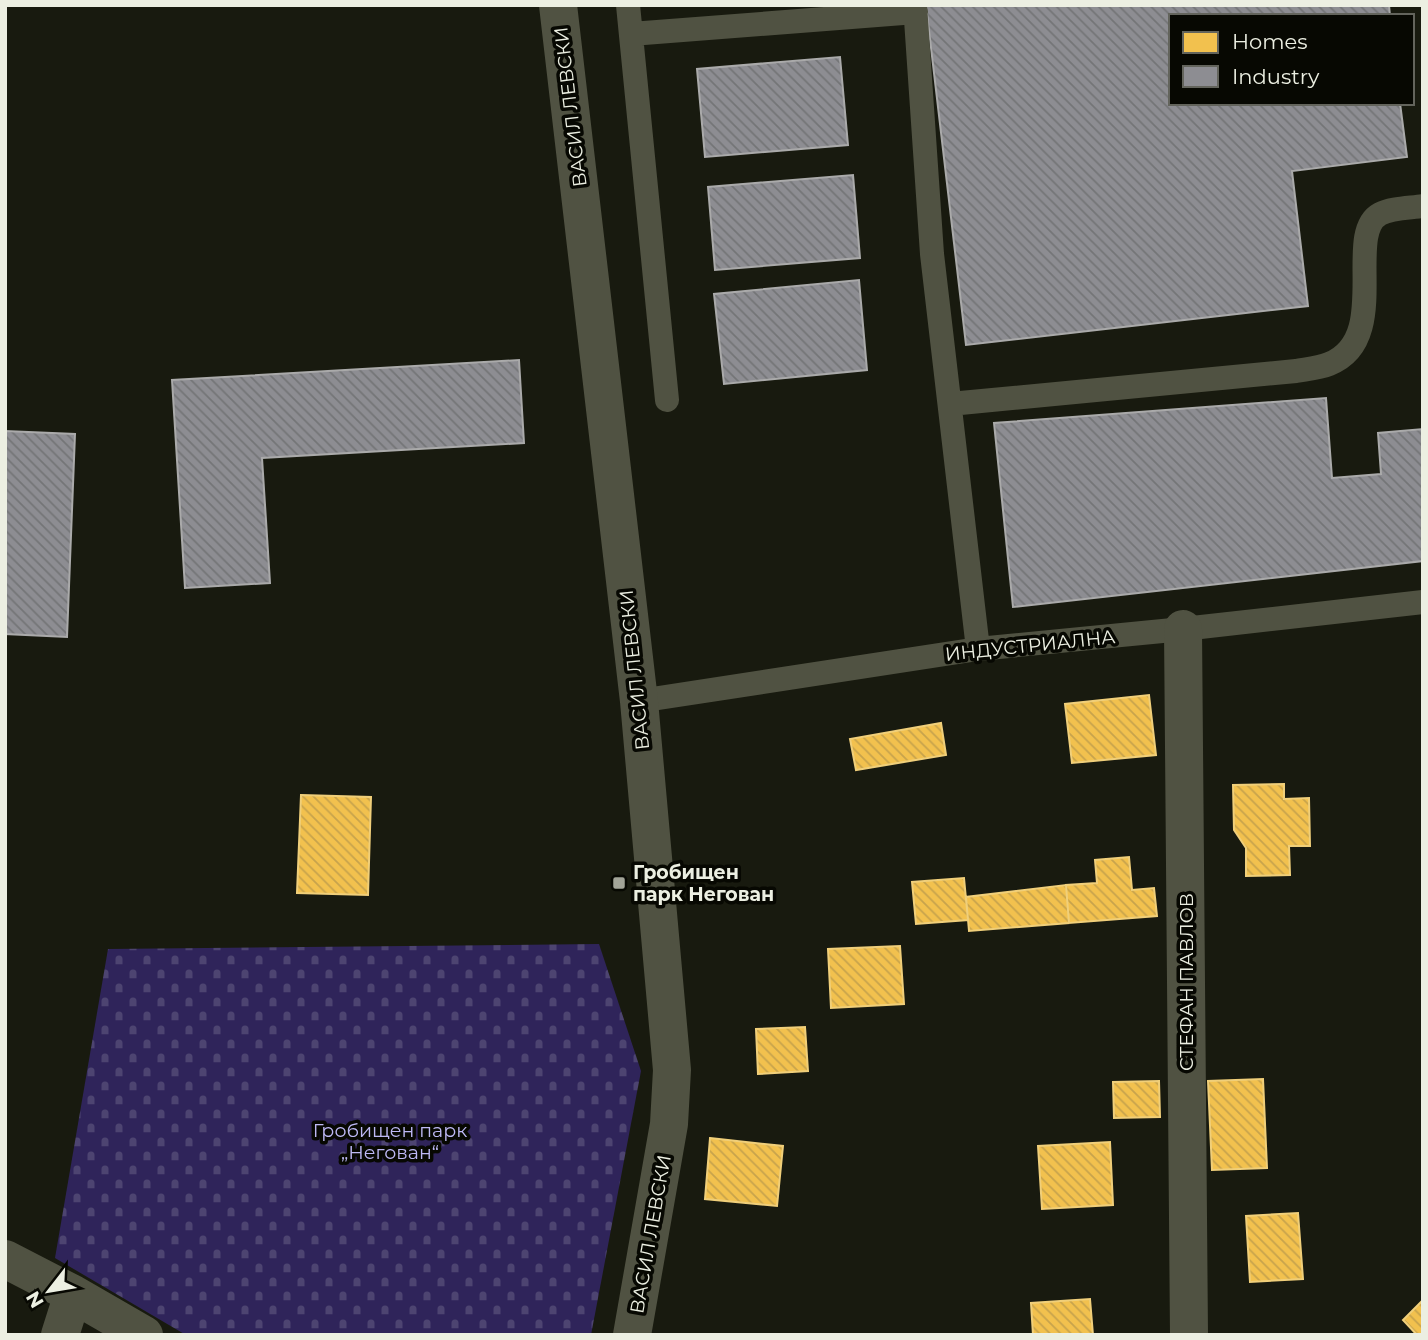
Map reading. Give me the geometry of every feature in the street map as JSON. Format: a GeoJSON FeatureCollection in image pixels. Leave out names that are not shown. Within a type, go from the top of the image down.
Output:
{"type":"FeatureCollection","features":[{"type":"Feature","properties":{"kind":"street","name":"ВАСИЛ ЛЕВСКИ"},"geometry":{"type":"LineString","coordinates":[[558,5],[639,701],[672,1070],[669,1124],[661,1179],[632,1335]]}},
{"type":"Feature","properties":{"kind":"street","name":"СТЕФАН ПАВЛОВ"},"geometry":{"type":"LineString","coordinates":[[1182,629],[1189,1335]]}},
{"type":"Feature","properties":{"kind":"street"},"geometry":{"type":"LineString","coordinates":[[5,1259],[144,1335]]}},
{"type":"Feature","properties":{"kind":"street"},"geometry":{"type":"LineString","coordinates":[[61,1335],[73,1294]]}},
{"type":"Feature","properties":{"kind":"lane"},"geometry":{"type":"LineString","coordinates":[[628,5],[667,400]]}},
{"type":"Feature","properties":{"kind":"lane"},"geometry":{"type":"LineString","coordinates":[[631,34],[916,8],[932,254],[978,649]]}},
{"type":"Feature","properties":{"kind":"lane"},"geometry":{"type":"LineString","coordinates":[[950,404],[1296,371],[1329,364],[1350,351],[1363,324],[1367,235],[1372,219],[1382,212],[1423,206]]}},
{"type":"Feature","properties":{"kind":"lane","name":"ИНДУСТРИАЛНА"},"geometry":{"type":"LineString","coordinates":[[639,701],[978,649],[1423,602]]}},
{"type":"Feature","properties":{"kind":"green space","name":"Гробищен парк „Негован“"},"geometry":{"type":"Polygon","coordinates":[[[599,944],[641,1071],[591,1335],[186,1335],[55,1258],[108,949],[599,944]]]}},
{"type":"Feature","properties":{"kind":"building: Homes"},"geometry":{"type":"Polygon","coordinates":[[[1149,695],[1156,755],[1072,763],[1065,704],[1149,695]]]}},
{"type":"Feature","properties":{"kind":"building: Homes"},"geometry":{"type":"Polygon","coordinates":[[[941,723],[946,755],[856,770],[850,739],[941,723]]]}},
{"type":"Feature","properties":{"kind":"building: Homes"},"geometry":{"type":"Polygon","coordinates":[[[1284,784],[1284,799],[1309,798],[1310,846],[1289,846],[1290,875],[1246,876],[1246,848],[1234,830],[1233,785],[1284,784]]]}},
{"type":"Feature","properties":{"kind":"building: Homes"},"geometry":{"type":"Polygon","coordinates":[[[301,795],[371,797],[368,895],[297,893],[301,795]]]}},
{"type":"Feature","properties":{"kind":"building: Homes"},"geometry":{"type":"Polygon","coordinates":[[[1129,857],[1132,890],[1154,888],[1157,916],[1069,923],[1066,885],[1097,883],[1095,860],[1129,857]]]}},
{"type":"Feature","properties":{"kind":"building: Homes"},"geometry":{"type":"Polygon","coordinates":[[[964,878],[968,920],[916,924],[912,882],[964,878]]]}},
{"type":"Feature","properties":{"kind":"building: Homes"},"geometry":{"type":"Polygon","coordinates":[[[1066,885],[1069,923],[969,931],[966,897],[1066,885]]]}},
{"type":"Feature","properties":{"kind":"building: Homes"},"geometry":{"type":"Polygon","coordinates":[[[900,946],[904,1004],[831,1008],[828,949],[900,946]]]}},
{"type":"Feature","properties":{"kind":"building: Homes"},"geometry":{"type":"Polygon","coordinates":[[[805,1027],[808,1071],[758,1074],[756,1029],[805,1027]]]}},
{"type":"Feature","properties":{"kind":"building: Homes"},"geometry":{"type":"Polygon","coordinates":[[[1263,1079],[1267,1168],[1212,1170],[1208,1081],[1263,1079]]]}},
{"type":"Feature","properties":{"kind":"building: Homes"},"geometry":{"type":"Polygon","coordinates":[[[1159,1081],[1160,1117],[1114,1118],[1113,1082],[1159,1081]]]}},
{"type":"Feature","properties":{"kind":"building: Homes"},"geometry":{"type":"Polygon","coordinates":[[[710,1138],[783,1146],[777,1206],[705,1199],[710,1138]]]}},
{"type":"Feature","properties":{"kind":"building: Homes"},"geometry":{"type":"Polygon","coordinates":[[[1110,1142],[1113,1205],[1042,1209],[1038,1146],[1110,1142]]]}},
{"type":"Feature","properties":{"kind":"building: Homes"},"geometry":{"type":"Polygon","coordinates":[[[1298,1213],[1303,1279],[1250,1282],[1246,1216],[1298,1213]]]}},
{"type":"Feature","properties":{"kind":"building: Homes"},"geometry":{"type":"Polygon","coordinates":[[[1090,1299],[1093,1335],[1033,1335],[1031,1303],[1090,1299]]]}},
{"type":"Feature","properties":{"kind":"building: Homes"},"geometry":{"type":"Polygon","coordinates":[[[1423,1300],[1423,1335],[1417,1335],[1403,1320],[1423,1300]]]}},
{"type":"Feature","properties":{"kind":"building: Industry"},"geometry":{"type":"Polygon","coordinates":[[[926,5],[1389,5],[1390,14],[1169,14],[1169,105],[1400,105],[1407,157],[1292,171],[1308,306],[966,345],[926,5]]]}},
{"type":"Feature","properties":{"kind":"building: Industry"},"geometry":{"type":"Polygon","coordinates":[[[840,57],[848,145],[705,157],[697,69],[840,57]]]}},
{"type":"Feature","properties":{"kind":"building: Industry"},"geometry":{"type":"Polygon","coordinates":[[[853,175],[860,258],[715,270],[708,187],[853,175]]]}},
{"type":"Feature","properties":{"kind":"building: Industry"},"geometry":{"type":"Polygon","coordinates":[[[859,280],[867,370],[724,384],[714,294],[859,280]]]}},
{"type":"Feature","properties":{"kind":"building: Industry"},"geometry":{"type":"Polygon","coordinates":[[[519,360],[524,443],[262,458],[270,583],[185,588],[172,380],[519,360]]]}},
{"type":"Feature","properties":{"kind":"building: Industry"},"geometry":{"type":"Polygon","coordinates":[[[1326,398],[1332,478],[1381,474],[1378,433],[1423,429],[1423,561],[1013,607],[994,423],[1326,398]]]}},
{"type":"Feature","properties":{"kind":"building: Industry"},"geometry":{"type":"Polygon","coordinates":[[[5,431],[75,434],[67,637],[5,634],[5,431]]]}},
{"type":"Feature","properties":{"kind":"place","name":"Гробищен парк Негован"},"geometry":{"type":"Point","coordinates":[619,883]}}]}
